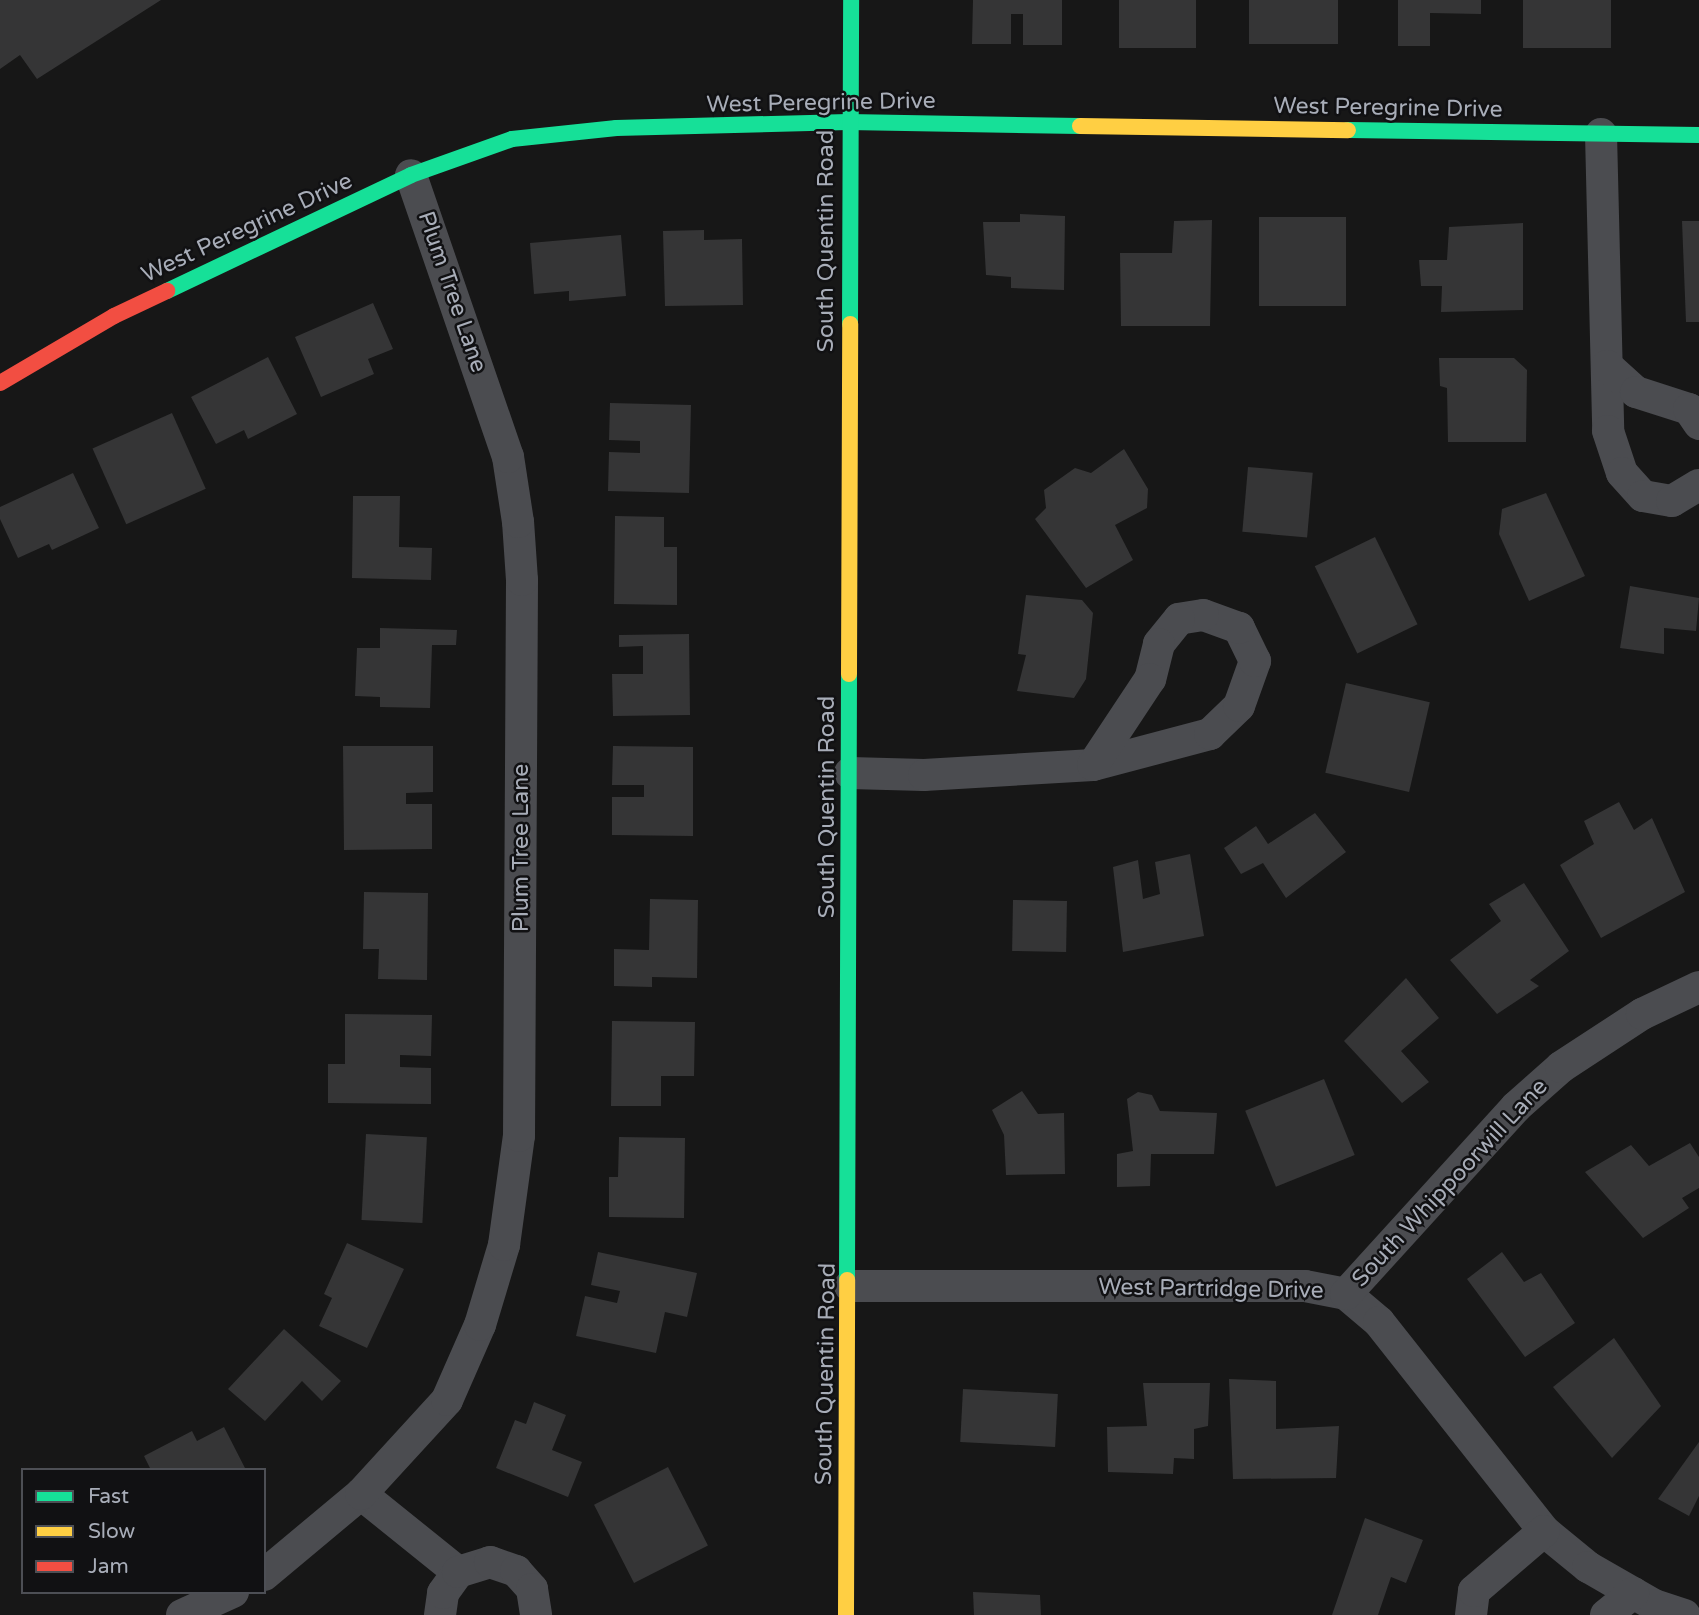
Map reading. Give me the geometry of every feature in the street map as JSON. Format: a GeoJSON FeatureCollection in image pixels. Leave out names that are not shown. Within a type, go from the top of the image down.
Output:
{"type":"FeatureCollection","features":[{"type":"Feature","properties":{"kind":"street","name":"South Quentin Road"},"geometry":{"type":"LineString","coordinates":[[846,1615],[850,1286],[848,122],[851,0]]}},
{"type":"Feature","properties":{"kind":"street","name":"West Peregrine Drive"},"geometry":{"type":"LineString","coordinates":[[0,383],[114,316],[411,175],[525,138],[616,128],[848,122],[1699,135]]}},
{"type":"Feature","properties":{"kind":"street"},"geometry":{"type":"LineString","coordinates":[[1601,134],[1608,431],[1622,473],[1643,496],[1672,500],[1699,485]]}},
{"type":"Feature","properties":{"kind":"street","name":"Plum Tree Lane"},"geometry":{"type":"LineString","coordinates":[[266,1573],[362,1494],[447,1400],[480,1325],[504,1245],[519,1136],[522,580],[518,522],[508,457],[411,175]]}},
{"type":"Feature","properties":{"kind":"street"},"geometry":{"type":"LineString","coordinates":[[1607,366],[1636,392],[1689,409],[1699,424]]}},
{"type":"Feature","properties":{"kind":"street"},"geometry":{"type":"LineString","coordinates":[[850,773],[924,775],[1093,765],[1210,734],[1239,706],[1255,662],[1239,628],[1203,615],[1179,620],[1159,644],[1150,679],[1093,765]]}},
{"type":"Feature","properties":{"kind":"street","name":"South Whippoorwill Lane"},"geometry":{"type":"LineString","coordinates":[[1346,1294],[1516,1107],[1561,1067],[1642,1014],[1699,987]]}},
{"type":"Feature","properties":{"kind":"street","name":"West Partridge Drive"},"geometry":{"type":"LineString","coordinates":[[850,1286],[1305,1286],[1346,1294],[1379,1322],[1544,1531],[1588,1567],[1633,1593],[1684,1615]]}},
{"type":"Feature","properties":{"kind":"street"},"geometry":{"type":"LineString","coordinates":[[362,1494],[458,1572]]}},
{"type":"Feature","properties":{"kind":"street"},"geometry":{"type":"LineString","coordinates":[[1471,1615],[1474,1591],[1544,1531]]}},
{"type":"Feature","properties":{"kind":"street"},"geometry":{"type":"LineString","coordinates":[[440,1615],[443,1593],[458,1572],[490,1562],[516,1571],[532,1589],[536,1615]]}},
{"type":"Feature","properties":{"kind":"street"},"geometry":{"type":"LineString","coordinates":[[1606,1615],[1633,1593]]}},
{"type":"Feature","properties":{"kind":"street"},"geometry":{"type":"LineString","coordinates":[[183,1615],[229,1594]]}},
{"type":"Feature","properties":{"kind":"building"},"geometry":{"type":"Polygon","coordinates":[[[0,0],[161,0],[37,79],[20,55],[0,69],[0,0]]]}},
{"type":"Feature","properties":{"kind":"building"},"geometry":{"type":"Polygon","coordinates":[[[973,0],[1062,0],[1062,45],[1023,45],[1023,14],[1011,14],[1011,44],[972,44],[973,0]]]}},
{"type":"Feature","properties":{"kind":"building"},"geometry":{"type":"Polygon","coordinates":[[[1119,0],[1196,0],[1196,48],[1119,48],[1119,0]]]}},
{"type":"Feature","properties":{"kind":"building"},"geometry":{"type":"Polygon","coordinates":[[[1249,0],[1338,0],[1338,44],[1249,44],[1249,0]]]}},
{"type":"Feature","properties":{"kind":"building"},"geometry":{"type":"Polygon","coordinates":[[[1398,0],[1481,0],[1481,14],[1430,13],[1430,46],[1398,46],[1398,0]]]}},
{"type":"Feature","properties":{"kind":"building"},"geometry":{"type":"Polygon","coordinates":[[[1523,0],[1611,0],[1611,48],[1523,48],[1523,0]]]}},
{"type":"Feature","properties":{"kind":"building"},"geometry":{"type":"Polygon","coordinates":[[[1020,214],[1065,216],[1064,290],[1011,288],[1011,277],[986,275],[983,222],[1020,222],[1020,214]]]}},
{"type":"Feature","properties":{"kind":"building"},"geometry":{"type":"Polygon","coordinates":[[[1259,217],[1346,217],[1346,306],[1259,306],[1259,217]]]}},
{"type":"Feature","properties":{"kind":"building"},"geometry":{"type":"Polygon","coordinates":[[[1212,220],[1210,326],[1121,326],[1120,253],[1172,253],[1174,221],[1212,220]]]}},
{"type":"Feature","properties":{"kind":"building"},"geometry":{"type":"Polygon","coordinates":[[[1682,221],[1699,221],[1699,322],[1686,322],[1682,221]]]}},
{"type":"Feature","properties":{"kind":"building"},"geometry":{"type":"Polygon","coordinates":[[[1523,223],[1523,310],[1441,312],[1442,286],[1421,286],[1419,260],[1447,260],[1449,227],[1523,223]]]}},
{"type":"Feature","properties":{"kind":"building"},"geometry":{"type":"Polygon","coordinates":[[[704,230],[704,240],[742,239],[743,305],[665,306],[663,231],[704,230]]]}},
{"type":"Feature","properties":{"kind":"building"},"geometry":{"type":"Polygon","coordinates":[[[621,235],[626,296],[569,301],[569,291],[534,294],[530,243],[621,235]]]}},
{"type":"Feature","properties":{"kind":"building"},"geometry":{"type":"Polygon","coordinates":[[[373,303],[393,349],[368,359],[374,374],[321,397],[295,337],[373,303]]]}},
{"type":"Feature","properties":{"kind":"building"},"geometry":{"type":"Polygon","coordinates":[[[268,357],[297,414],[248,439],[244,430],[216,444],[191,397],[268,357]]]}},
{"type":"Feature","properties":{"kind":"building"},"geometry":{"type":"Polygon","coordinates":[[[1439,358],[1514,358],[1527,370],[1526,442],[1448,442],[1447,388],[1440,386],[1439,358]]]}},
{"type":"Feature","properties":{"kind":"building"},"geometry":{"type":"Polygon","coordinates":[[[610,403],[691,405],[689,493],[608,491],[609,452],[640,453],[640,441],[609,440],[610,403]]]}},
{"type":"Feature","properties":{"kind":"building"},"geometry":{"type":"Polygon","coordinates":[[[172,413],[206,489],[126,524],[93,448],[172,413]]]}},
{"type":"Feature","properties":{"kind":"building"},"geometry":{"type":"Polygon","coordinates":[[[1124,449],[1148,489],[1147,508],[1115,525],[1133,560],[1086,588],[1035,519],[1046,508],[1044,490],[1075,468],[1091,473],[1124,449]]]}},
{"type":"Feature","properties":{"kind":"building"},"geometry":{"type":"Polygon","coordinates":[[[1248,467],[1313,473],[1307,537],[1242,532],[1248,467]]]}},
{"type":"Feature","properties":{"kind":"building"},"geometry":{"type":"Polygon","coordinates":[[[73,473],[99,528],[52,550],[49,544],[18,558],[0,519],[0,507],[73,473]]]}},
{"type":"Feature","properties":{"kind":"building"},"geometry":{"type":"Polygon","coordinates":[[[1546,493],[1585,576],[1529,601],[1499,534],[1502,509],[1546,493]]]}},
{"type":"Feature","properties":{"kind":"building"},"geometry":{"type":"Polygon","coordinates":[[[353,496],[400,496],[399,547],[432,548],[431,580],[352,578],[353,496]]]}},
{"type":"Feature","properties":{"kind":"building"},"geometry":{"type":"Polygon","coordinates":[[[615,516],[664,517],[664,547],[677,547],[677,605],[614,604],[615,516]]]}},
{"type":"Feature","properties":{"kind":"building"},"geometry":{"type":"Polygon","coordinates":[[[1375,537],[1418,624],[1357,654],[1315,566],[1375,537]]]}},
{"type":"Feature","properties":{"kind":"building"},"geometry":{"type":"Polygon","coordinates":[[[1630,586],[1699,598],[1696,631],[1664,628],[1664,654],[1620,648],[1630,586]]]}},
{"type":"Feature","properties":{"kind":"building"},"geometry":{"type":"Polygon","coordinates":[[[1026,595],[1082,600],[1093,613],[1086,679],[1074,698],[1017,691],[1026,655],[1018,654],[1026,595]]]}},
{"type":"Feature","properties":{"kind":"building"},"geometry":{"type":"Polygon","coordinates":[[[380,628],[457,630],[456,645],[432,645],[430,708],[380,707],[380,697],[355,696],[357,648],[380,648],[380,628]]]}},
{"type":"Feature","properties":{"kind":"building"},"geometry":{"type":"Polygon","coordinates":[[[689,634],[690,715],[613,716],[612,674],[643,674],[643,646],[619,647],[619,635],[689,634]]]}},
{"type":"Feature","properties":{"kind":"building"},"geometry":{"type":"Polygon","coordinates":[[[1346,683],[1430,702],[1409,792],[1325,773],[1346,683]]]}},
{"type":"Feature","properties":{"kind":"building"},"geometry":{"type":"Polygon","coordinates":[[[343,746],[433,746],[433,792],[406,793],[406,804],[432,804],[432,849],[344,850],[343,746]]]}},
{"type":"Feature","properties":{"kind":"building"},"geometry":{"type":"Polygon","coordinates":[[[613,746],[693,747],[693,836],[612,835],[612,797],[644,797],[644,785],[612,785],[613,746]]]}},
{"type":"Feature","properties":{"kind":"building"},"geometry":{"type":"Polygon","coordinates":[[[1619,802],[1634,830],[1652,818],[1685,892],[1601,938],[1560,865],[1594,844],[1584,821],[1619,802]]]}},
{"type":"Feature","properties":{"kind":"building"},"geometry":{"type":"Polygon","coordinates":[[[1315,813],[1346,852],[1286,898],[1263,863],[1241,874],[1224,848],[1256,826],[1268,844],[1315,813]]]}},
{"type":"Feature","properties":{"kind":"building"},"geometry":{"type":"Polygon","coordinates":[[[1190,854],[1204,936],[1123,952],[1113,867],[1138,860],[1143,899],[1160,894],[1155,862],[1190,854]]]}},
{"type":"Feature","properties":{"kind":"building"},"geometry":{"type":"Polygon","coordinates":[[[1524,883],[1569,951],[1530,980],[1539,986],[1497,1014],[1450,960],[1501,921],[1489,904],[1524,883]]]}},
{"type":"Feature","properties":{"kind":"building"},"geometry":{"type":"Polygon","coordinates":[[[364,892],[428,893],[427,980],[378,979],[379,949],[363,949],[364,892]]]}},
{"type":"Feature","properties":{"kind":"building"},"geometry":{"type":"Polygon","coordinates":[[[650,899],[698,900],[697,978],[652,977],[652,987],[614,986],[614,949],[649,950],[650,899]]]}},
{"type":"Feature","properties":{"kind":"building"},"geometry":{"type":"Polygon","coordinates":[[[1013,900],[1067,901],[1066,952],[1012,951],[1013,900]]]}},
{"type":"Feature","properties":{"kind":"building"},"geometry":{"type":"Polygon","coordinates":[[[1406,978],[1439,1018],[1401,1051],[1429,1082],[1402,1103],[1344,1041],[1406,978]]]}},
{"type":"Feature","properties":{"kind":"building"},"geometry":{"type":"Polygon","coordinates":[[[345,1014],[432,1015],[431,1056],[400,1055],[400,1067],[431,1068],[431,1104],[328,1103],[328,1064],[345,1064],[345,1014]]]}},
{"type":"Feature","properties":{"kind":"building"},"geometry":{"type":"Polygon","coordinates":[[[612,1021],[695,1022],[694,1076],[661,1076],[661,1106],[611,1106],[612,1021]]]}},
{"type":"Feature","properties":{"kind":"building"},"geometry":{"type":"Polygon","coordinates":[[[1324,1079],[1355,1155],[1276,1187],[1245,1111],[1324,1079]]]}},
{"type":"Feature","properties":{"kind":"building"},"geometry":{"type":"Polygon","coordinates":[[[1022,1091],[1038,1114],[1064,1113],[1065,1174],[1006,1175],[1004,1135],[992,1110],[1022,1091]]]}},
{"type":"Feature","properties":{"kind":"building"},"geometry":{"type":"Polygon","coordinates":[[[1138,1092],[1152,1095],[1160,1111],[1217,1113],[1214,1154],[1151,1154],[1150,1186],[1117,1187],[1117,1154],[1133,1151],[1127,1099],[1138,1092]]]}},
{"type":"Feature","properties":{"kind":"building"},"geometry":{"type":"Polygon","coordinates":[[[366,1134],[427,1137],[422,1223],[361,1220],[366,1134]]]}},
{"type":"Feature","properties":{"kind":"building"},"geometry":{"type":"Polygon","coordinates":[[[619,1137],[685,1138],[684,1218],[609,1217],[609,1177],[618,1177],[619,1137]]]}},
{"type":"Feature","properties":{"kind":"building"},"geometry":{"type":"Polygon","coordinates":[[[1690,1143],[1699,1157],[1699,1188],[1682,1198],[1689,1208],[1643,1238],[1585,1172],[1631,1145],[1649,1166],[1690,1143]]]}},
{"type":"Feature","properties":{"kind":"building"},"geometry":{"type":"Polygon","coordinates":[[[347,1243],[404,1269],[367,1348],[319,1326],[332,1298],[324,1294],[347,1243]]]}},
{"type":"Feature","properties":{"kind":"building"},"geometry":{"type":"Polygon","coordinates":[[[598,1252],[697,1273],[687,1317],[665,1312],[656,1353],[576,1336],[585,1296],[617,1303],[620,1291],[591,1285],[598,1252]]]}},
{"type":"Feature","properties":{"kind":"building"},"geometry":{"type":"Polygon","coordinates":[[[1502,1252],[1524,1282],[1541,1273],[1575,1323],[1525,1357],[1467,1279],[1502,1252]]]}},
{"type":"Feature","properties":{"kind":"building"},"geometry":{"type":"Polygon","coordinates":[[[284,1329],[341,1381],[322,1401],[302,1381],[265,1421],[228,1389],[284,1329]]]}},
{"type":"Feature","properties":{"kind":"building"},"geometry":{"type":"Polygon","coordinates":[[[1614,1338],[1661,1406],[1612,1458],[1553,1387],[1614,1338]]]}},
{"type":"Feature","properties":{"kind":"building"},"geometry":{"type":"Polygon","coordinates":[[[1229,1379],[1276,1381],[1276,1429],[1339,1426],[1336,1478],[1233,1479],[1229,1379]]]}},
{"type":"Feature","properties":{"kind":"building"},"geometry":{"type":"Polygon","coordinates":[[[1143,1383],[1210,1383],[1208,1426],[1194,1429],[1194,1459],[1174,1458],[1173,1474],[1108,1472],[1107,1427],[1147,1426],[1143,1383]]]}},
{"type":"Feature","properties":{"kind":"building"},"geometry":{"type":"Polygon","coordinates":[[[963,1389],[1058,1394],[1055,1447],[960,1442],[963,1389]]]}},
{"type":"Feature","properties":{"kind":"building"},"geometry":{"type":"Polygon","coordinates":[[[534,1402],[566,1415],[552,1450],[582,1462],[568,1497],[496,1468],[515,1420],[526,1424],[534,1402]]]}},
{"type":"Feature","properties":{"kind":"building"},"geometry":{"type":"Polygon","coordinates":[[[224,1427],[245,1468],[150,1468],[144,1456],[192,1431],[197,1441],[224,1427]]]}},
{"type":"Feature","properties":{"kind":"building"},"geometry":{"type":"Polygon","coordinates":[[[1699,1442],[1699,1496],[1689,1516],[1658,1499],[1699,1442]]]}},
{"type":"Feature","properties":{"kind":"building"},"geometry":{"type":"Polygon","coordinates":[[[668,1467],[708,1545],[634,1583],[594,1505],[668,1467]]]}},
{"type":"Feature","properties":{"kind":"building"},"geometry":{"type":"Polygon","coordinates":[[[1365,1518],[1423,1540],[1406,1583],[1391,1577],[1378,1615],[1332,1615],[1365,1518]]]}},
{"type":"Feature","properties":{"kind":"building"},"geometry":{"type":"Polygon","coordinates":[[[973,1592],[1040,1595],[1041,1615],[974,1615],[973,1592]]]}},
{"type":"Feature","properties":{"kind":"traffic: fast"},"geometry":{"type":"LineString","coordinates":[[850,324],[851,0]]}},
{"type":"Feature","properties":{"kind":"traffic: fast"},"geometry":{"type":"LineString","coordinates":[[167,291],[411,175],[512,139],[616,128],[848,122],[1080,126]]}},
{"type":"Feature","properties":{"kind":"traffic: fast"},"geometry":{"type":"LineString","coordinates":[[1348,130],[1699,135]]}},
{"type":"Feature","properties":{"kind":"traffic: fast"},"geometry":{"type":"LineString","coordinates":[[847,1280],[849,674]]}},
{"type":"Feature","properties":{"kind":"traffic: slow"},"geometry":{"type":"LineString","coordinates":[[1080,126],[1348,130]]}},
{"type":"Feature","properties":{"kind":"traffic: slow"},"geometry":{"type":"LineString","coordinates":[[849,674],[850,324]]}},
{"type":"Feature","properties":{"kind":"traffic: slow"},"geometry":{"type":"LineString","coordinates":[[846,1615],[847,1280]]}},
{"type":"Feature","properties":{"kind":"traffic: jam"},"geometry":{"type":"LineString","coordinates":[[0,383],[114,316],[167,291]]}}]}
